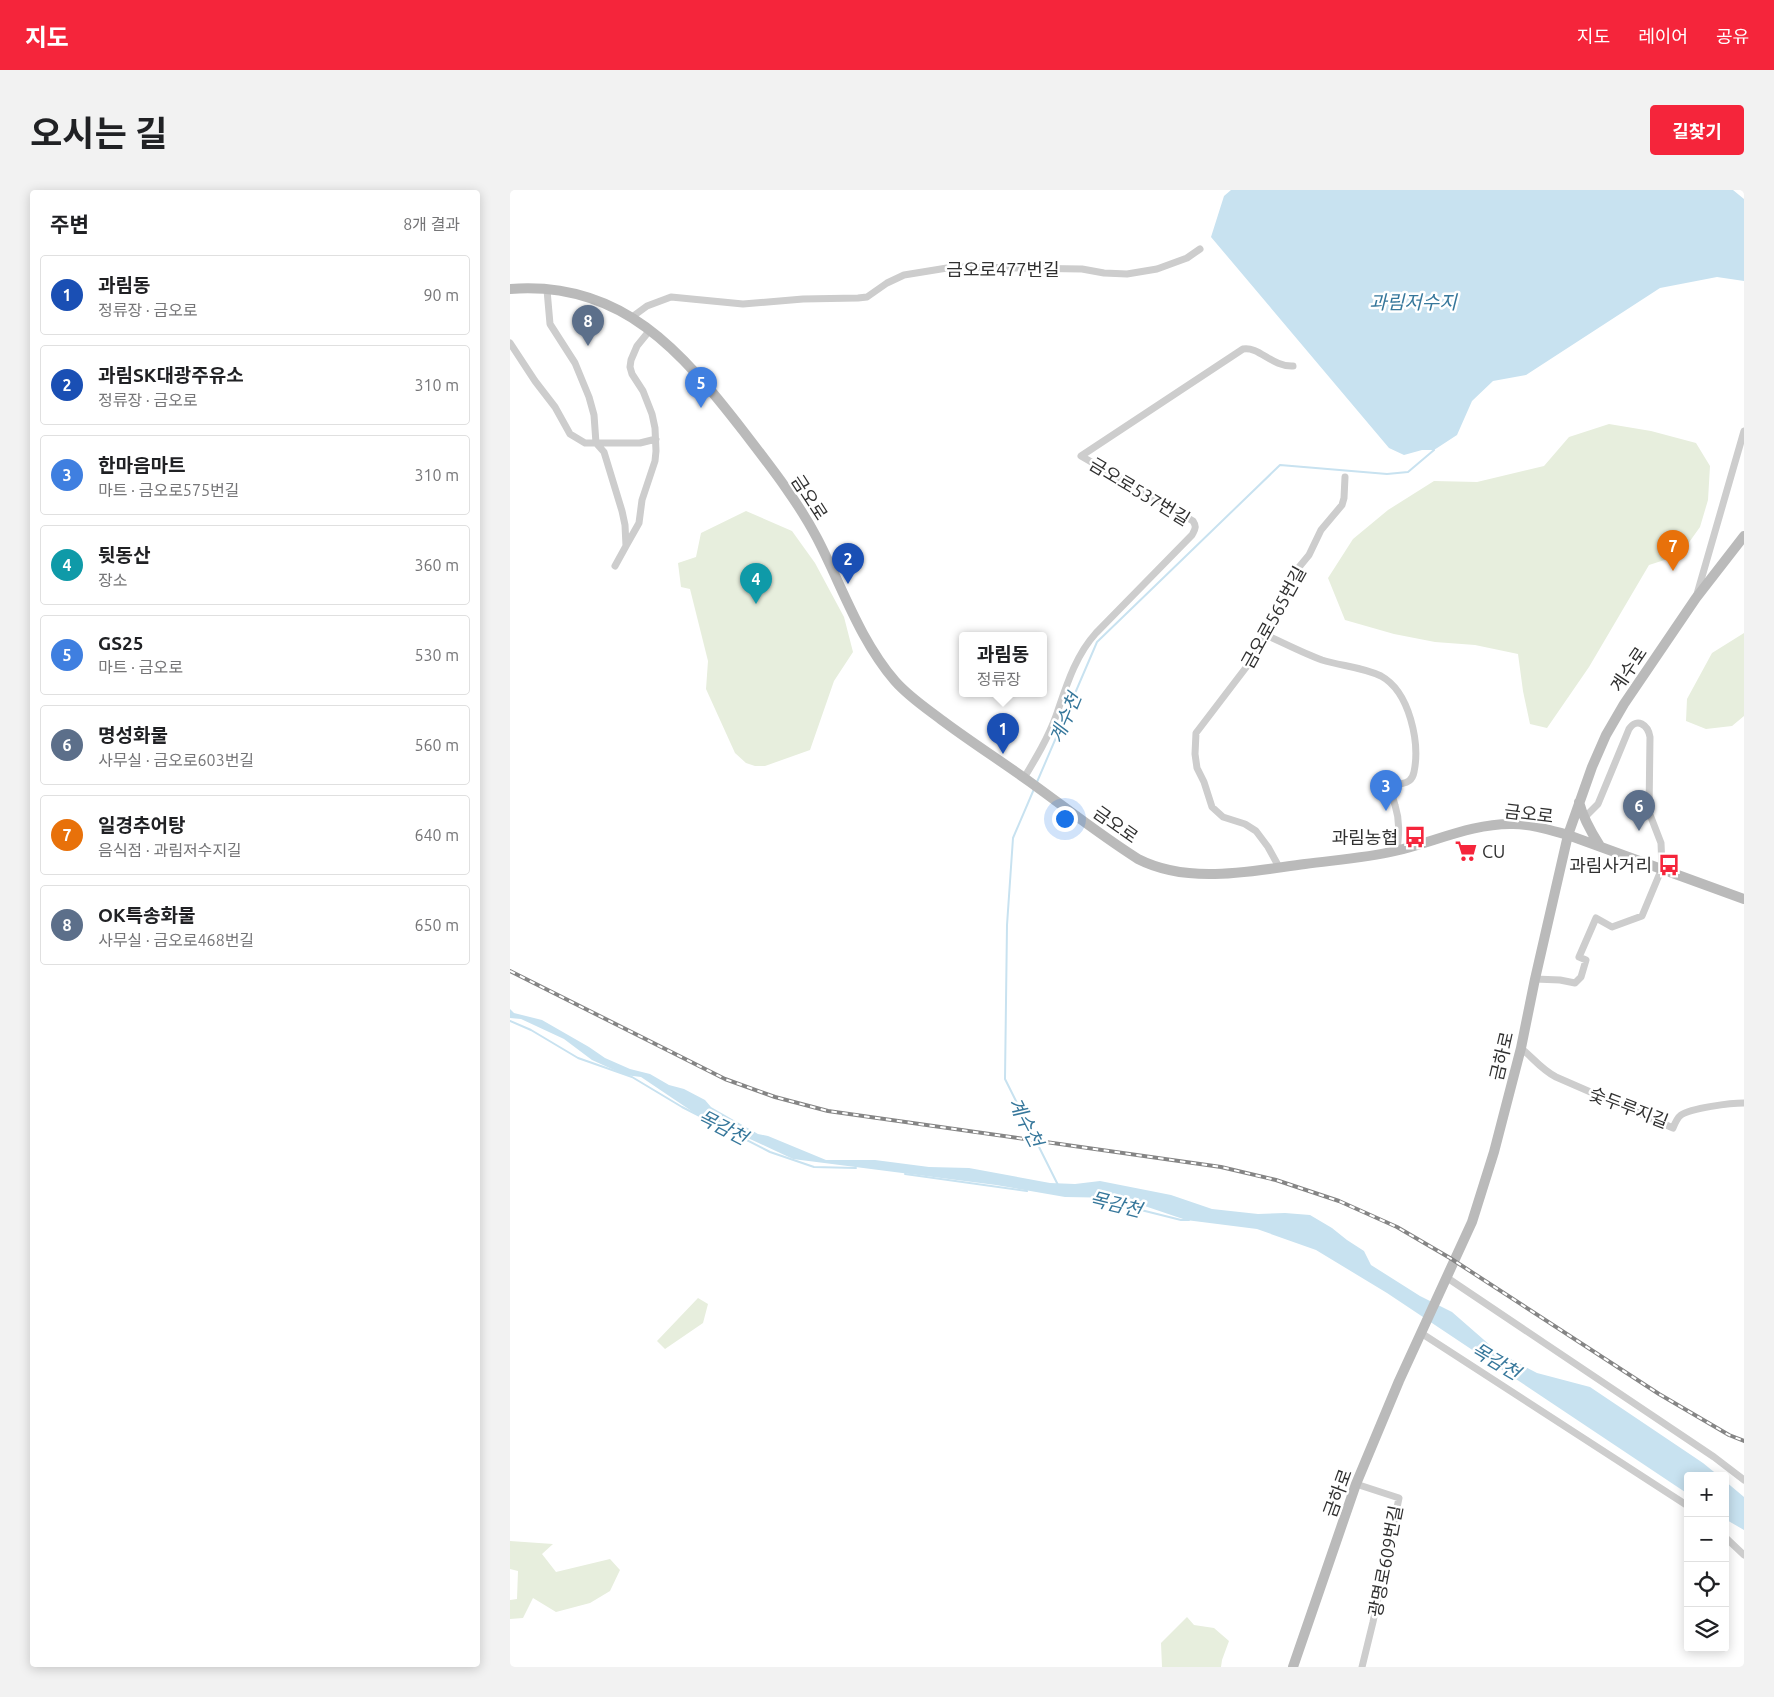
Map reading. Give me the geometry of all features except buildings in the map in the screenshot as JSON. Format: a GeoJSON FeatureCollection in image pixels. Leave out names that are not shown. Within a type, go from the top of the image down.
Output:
{"type":"FeatureCollection","features":[{"type":"Feature","properties":{"kind":"main road","name":"금오로"},"geometry":{"type":"LineString","coordinates":[[510,288],[547,290],[583,297],[632,316],[650,330],[685,362],[715,395],[795,502],[816,536],[868,645],[887,671],[914,699],[981,749],[1125,851],[1150,865],[1176,871],[1204,874],[1279,867],[1397,851],[1480,827],[1497,824],[1528,825],[1568,835],[1744,899]]}},
{"type":"Feature","properties":{"kind":"main road","name":"계수로"},"geometry":{"type":"LineString","coordinates":[[1568,835],[1598,752],[1615,719],[1696,598],[1744,536]]}},
{"type":"Feature","properties":{"kind":"main road"},"geometry":{"type":"LineString","coordinates":[[1579,802],[1584,818],[1600,846]]}},
{"type":"Feature","properties":{"kind":"main road","name":"금하로"},"geometry":{"type":"LineString","coordinates":[[1294,1667],[1356,1484],[1398,1381],[1472,1222],[1494,1152],[1521,1048],[1568,835]]}},
{"type":"Feature","properties":{"kind":"street","name":"금오로477번길"},"geometry":{"type":"LineString","coordinates":[[632,316],[655,302],[671,296],[743,304],[804,299],[867,297],[887,283],[904,276],[960,267],[1082,269],[1104,273],[1127,274],[1156,269],[1187,258],[1200,249]]}},
{"type":"Feature","properties":{"kind":"street"},"geometry":{"type":"LineString","coordinates":[[547,290],[550,324],[575,363],[589,398],[594,415],[596,443],[604,452],[622,511],[626,546]]}},
{"type":"Feature","properties":{"kind":"street"},"geometry":{"type":"LineString","coordinates":[[615,566],[636,531],[642,500],[655,461],[655,428],[648,404],[630,367],[637,346],[650,330]]}},
{"type":"Feature","properties":{"kind":"street"},"geometry":{"type":"LineString","coordinates":[[510,343],[555,407],[570,434],[584,443],[640,443],[656,439]]}},
{"type":"Feature","properties":{"kind":"street","name":"금오로537번길"},"geometry":{"type":"LineString","coordinates":[[1026,780],[1044,745],[1067,682],[1084,647],[1192,535],[1196,528],[1193,521],[1081,456],[1243,349],[1250,348],[1282,366],[1293,366]]}},
{"type":"Feature","properties":{"kind":"street"},"geometry":{"type":"LineString","coordinates":[[1696,598],[1744,431]]}},
{"type":"Feature","properties":{"kind":"street","name":"금오로565번길"},"geometry":{"type":"LineString","coordinates":[[1279,867],[1256,831],[1245,824],[1223,817],[1212,807],[1204,782],[1197,768],[1195,754],[1196,734],[1230,687],[1247,668],[1266,635],[1295,572],[1309,555],[1321,530],[1342,505],[1345,477]]}},
{"type":"Feature","properties":{"kind":"street"},"geometry":{"type":"LineString","coordinates":[[1266,635],[1320,659],[1381,676],[1390,682],[1402,698],[1409,714],[1415,740],[1414,772],[1408,782],[1396,785],[1393,789],[1392,794],[1399,817],[1397,851]]}},
{"type":"Feature","properties":{"kind":"street"},"geometry":{"type":"LineString","coordinates":[[1535,979],[1575,983],[1581,977],[1586,960],[1579,957],[1596,918],[1612,927],[1636,920],[1642,916],[1662,868],[1661,842],[1649,812],[1650,737],[1649,729],[1643,724],[1637,722],[1632,724],[1598,804],[1584,818]]}},
{"type":"Feature","properties":{"kind":"street","name":"숯두루지길"},"geometry":{"type":"LineString","coordinates":[[1521,1048],[1536,1060],[1542,1069],[1556,1078],[1673,1128],[1678,1117],[1687,1112],[1724,1104],[1744,1103]]}},
{"type":"Feature","properties":{"kind":"street"},"geometry":{"type":"LineString","coordinates":[[1446,1277],[1714,1457],[1744,1480]]}},
{"type":"Feature","properties":{"kind":"street"},"geometry":{"type":"LineString","coordinates":[[1421,1333],[1684,1503]]}},
{"type":"Feature","properties":{"kind":"street","name":"광명로609번길"},"geometry":{"type":"LineString","coordinates":[[1356,1484],[1399,1498],[1374,1622],[1362,1667]]}},
{"type":"Feature","properties":{"kind":"street"},"geometry":{"type":"LineString","coordinates":[[1729,1542],[1744,1555]]}},
{"type":"Feature","properties":{"kind":"green space"},"geometry":{"type":"Polygon","coordinates":[[[1609,424],[1651,431],[1696,443],[1710,466],[1708,500],[1700,527],[1680,555],[1649,565],[1589,667],[1547,728],[1530,724],[1518,654],[1475,645],[1435,642],[1394,634],[1345,620],[1328,578],[1353,539],[1388,510],[1434,481],[1477,482],[1544,466],[1569,437],[1609,424]]]}},
{"type":"Feature","properties":{"kind":"green space"},"geometry":{"type":"Polygon","coordinates":[[[746,511],[792,531],[815,563],[844,617],[853,652],[834,681],[810,750],[765,766],[755,766],[746,763],[735,753],[706,689],[708,661],[690,589],[681,587],[678,563],[696,557],[701,533],[746,511]]]}},
{"type":"Feature","properties":{"kind":"green space"},"geometry":{"type":"Polygon","coordinates":[[[1744,633],[1744,716],[1732,726],[1706,729],[1686,721],[1687,699],[1712,653],[1744,633]]]}},
{"type":"Feature","properties":{"kind":"green space"},"geometry":{"type":"Polygon","coordinates":[[[698,1298],[708,1304],[703,1323],[665,1349],[657,1341],[698,1298]]]}},
{"type":"Feature","properties":{"kind":"green space"},"geometry":{"type":"Polygon","coordinates":[[[510,1541],[553,1544],[542,1554],[556,1572],[610,1559],[620,1570],[610,1591],[590,1603],[556,1612],[533,1598],[523,1618],[510,1619],[510,1600],[517,1599],[518,1571],[510,1569],[510,1541]]]}},
{"type":"Feature","properties":{"kind":"green space"},"geometry":{"type":"Polygon","coordinates":[[[1187,1617],[1194,1625],[1214,1628],[1229,1641],[1221,1667],[1162,1667],[1161,1643],[1187,1617]]]}},
{"type":"Feature","properties":{"kind":"water","name":"과림저수지"},"geometry":{"type":"Polygon","coordinates":[[[1231,190],[1733,190],[1744,199],[1744,281],[1717,277],[1660,288],[1526,375],[1493,381],[1472,401],[1457,435],[1434,450],[1422,450],[1404,455],[1389,448],[1211,237],[1224,196],[1231,190]]]}},
{"type":"Feature","properties":{"kind":"water","name":"목감천"},"geometry":{"type":"Polygon","coordinates":[[[510,1009],[514,1013],[542,1020],[605,1058],[630,1069],[650,1074],[669,1085],[684,1089],[705,1100],[711,1107],[758,1134],[768,1136],[826,1160],[875,1160],[929,1167],[969,1168],[1050,1183],[1075,1184],[1100,1181],[1171,1195],[1212,1209],[1258,1214],[1285,1213],[1310,1215],[1364,1251],[1371,1265],[1420,1296],[1452,1312],[1499,1353],[1537,1373],[1590,1387],[1714,1472],[1684,1472],[1684,1491],[1387,1293],[1316,1250],[1257,1229],[1186,1220],[1121,1198],[1065,1197],[996,1185],[793,1159],[696,1114],[641,1077],[625,1075],[592,1060],[564,1039],[521,1019],[510,1018],[510,1009]]]}},
{"type":"Feature","properties":{"kind":"water"},"geometry":{"type":"Polygon","coordinates":[[[1729,1484],[1744,1497],[1744,1530],[1729,1521],[1729,1484]]]}},
{"type":"Feature","properties":{"kind":"waterway","name":"계수천"},"geometry":{"type":"LineString","coordinates":[[1037,782],[1097,642],[1280,465],[1387,474],[1408,472],[1434,450]]}},
{"type":"Feature","properties":{"kind":"waterway","name":"계수천"},"geometry":{"type":"LineString","coordinates":[[1034,789],[1013,838],[1007,925],[1005,1079],[1058,1185]]}},
{"type":"Feature","properties":{"kind":"waterway","name":"목감천"},"geometry":{"type":"LineString","coordinates":[[510,1021],[531,1030],[578,1058],[632,1077],[682,1107],[770,1152],[814,1167],[856,1168]]}},
{"type":"Feature","properties":{"kind":"waterway","name":"목감천"},"geometry":{"type":"LineString","coordinates":[[905,1174],[1027,1191]]}},
{"type":"Feature","properties":{"kind":"waterway","name":"목감천"},"geometry":{"type":"LineString","coordinates":[[1093,1198],[1181,1220],[1189,1220]]}},
{"type":"Feature","properties":{"kind":"railway"},"geometry":{"type":"LineString","coordinates":[[510,971],[725,1079],[775,1097],[828,1111],[1221,1167],[1276,1180],[1339,1201],[1397,1227],[1450,1258],[1659,1394],[1729,1435],[1744,1441]]}},
{"type":"Feature","properties":{"kind":"place","name":"OK특송화물"},"geometry":{"type":"Point","coordinates":[588,346]}},
{"type":"Feature","properties":{"kind":"place","name":"GS25"},"geometry":{"type":"Point","coordinates":[701,408]}},
{"type":"Feature","properties":{"kind":"place","name":"일경추어탕"},"geometry":{"type":"Point","coordinates":[1673,571]}},
{"type":"Feature","properties":{"kind":"place","name":"과림SK대광주유소"},"geometry":{"type":"Point","coordinates":[848,584]}},
{"type":"Feature","properties":{"kind":"place","name":"뒷동산"},"geometry":{"type":"Point","coordinates":[756,604]}},
{"type":"Feature","properties":{"kind":"place","name":"과림동"},"geometry":{"type":"Point","coordinates":[1003,754]}},
{"type":"Feature","properties":{"kind":"place","name":"한마음마트"},"geometry":{"type":"Point","coordinates":[1386,811]}},
{"type":"Feature","properties":{"kind":"place","name":"명성화물"},"geometry":{"type":"Point","coordinates":[1639,831]}},
{"type":"Feature","properties":{"kind":"place","name":"과림농협"},"geometry":{"type":"Point","coordinates":[1415,837]}},
{"type":"Feature","properties":{"kind":"place","name":"CU"},"geometry":{"type":"Point","coordinates":[1466,851]}},
{"type":"Feature","properties":{"kind":"place","name":"과림사거리"},"geometry":{"type":"Point","coordinates":[1669,865]}}]}
